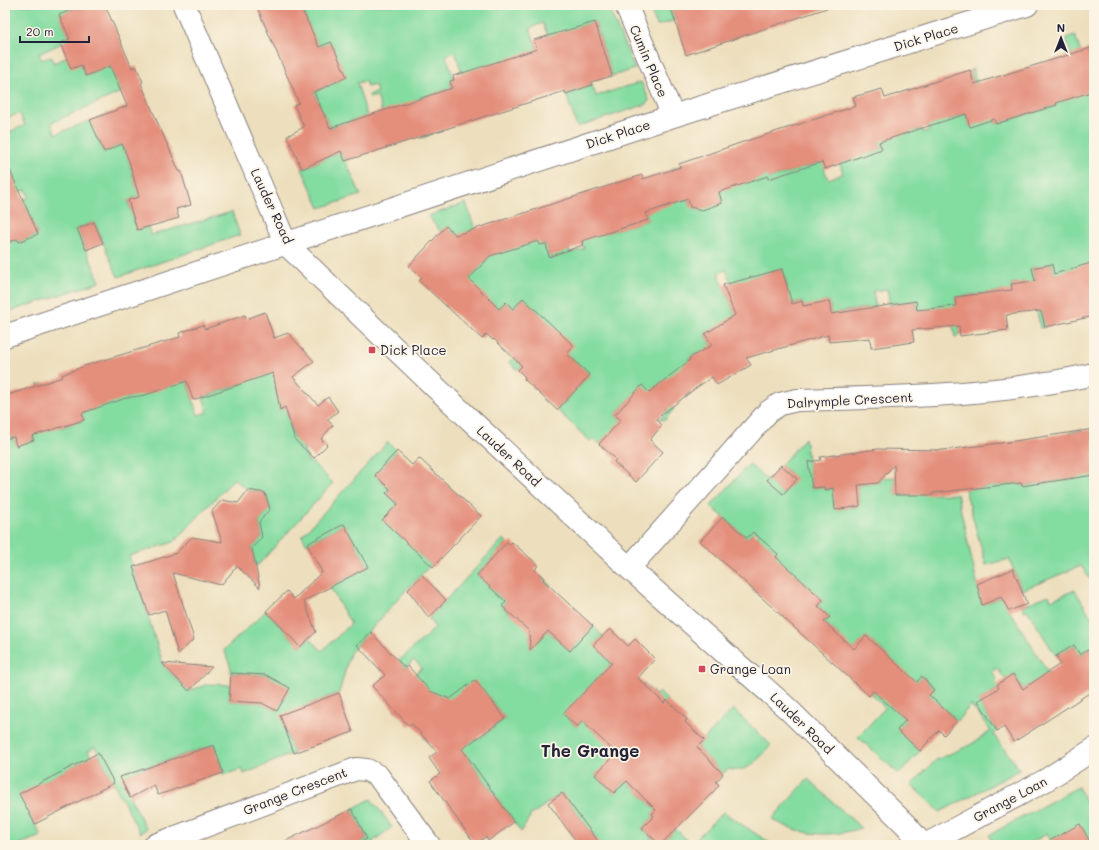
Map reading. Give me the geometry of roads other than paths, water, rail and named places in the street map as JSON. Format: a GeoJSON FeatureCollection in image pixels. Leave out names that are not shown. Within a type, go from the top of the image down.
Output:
{"type":"FeatureCollection","features":[{"type":"Feature","properties":{"kind":"street","name":"Lauder Road"},"geometry":{"type":"LineString","coordinates":[[184,5],[286,244],[432,384],[629,568],[788,709],[906,825],[924,845]]}},
{"type":"Feature","properties":{"kind":"street","name":"Cumin Place"},"geometry":{"type":"LineString","coordinates":[[626,5],[673,116]]}},
{"type":"Feature","properties":{"kind":"street","name":"Dick Place"},"geometry":{"type":"LineString","coordinates":[[5,336],[673,116],[1025,5]]}},
{"type":"Feature","properties":{"kind":"street","name":"Dalrymple Crescent"},"geometry":{"type":"LineString","coordinates":[[629,568],[768,412],[780,404],[797,400],[925,396],[982,391],[1039,385],[1094,374]]}},
{"type":"Feature","properties":{"kind":"street","name":"Grange Loan"},"geometry":{"type":"LineString","coordinates":[[924,845],[1046,780],[1094,749]]}},
{"type":"Feature","properties":{"kind":"street","name":"Grange Crescent"},"geometry":{"type":"LineString","coordinates":[[155,845],[356,768],[367,770],[378,776],[429,845]]}},
{"type":"Feature","properties":{"kind":"place","name":"Dick Place"},"geometry":{"type":"Point","coordinates":[372,350]}},
{"type":"Feature","properties":{"kind":"place","name":"Grange Loan"},"geometry":{"type":"Point","coordinates":[702,669]}},
{"type":"Feature","properties":{"kind":"district","name":"The Grange"},"geometry":{"type":"Point","coordinates":[590,751]}}]}
